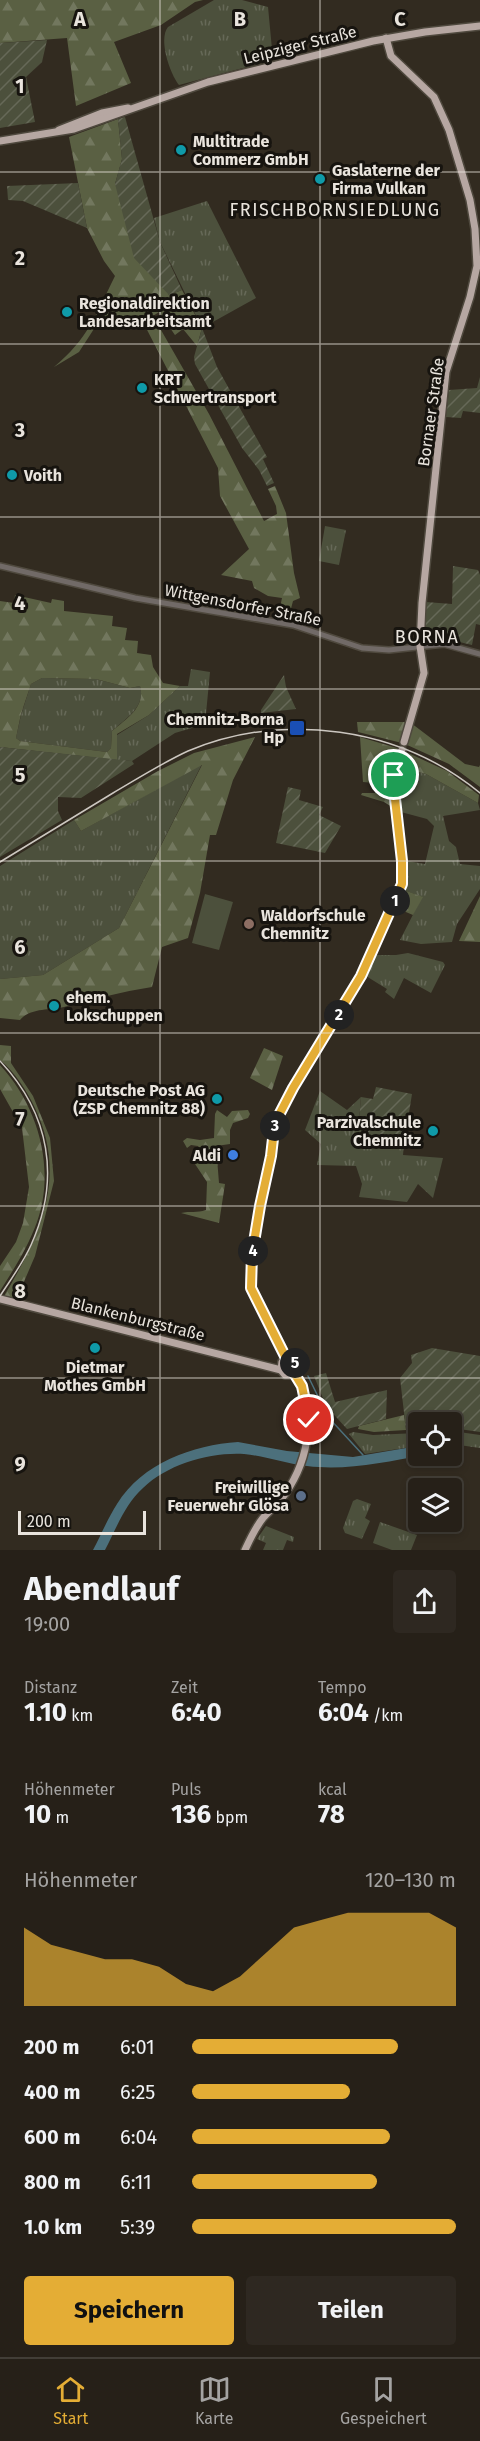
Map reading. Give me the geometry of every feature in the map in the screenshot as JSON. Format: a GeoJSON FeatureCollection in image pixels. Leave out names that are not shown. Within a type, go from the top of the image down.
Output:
{"type":"FeatureCollection","features":[{"type":"Feature","properties":{"kind":"main road","name":"Leipziger Straße"},"geometry":{"type":"LineString","coordinates":[[0,141],[56,132],[208,82],[387,38],[480,26]]}},
{"type":"Feature","properties":{"kind":"main road","name":"Bornaer Straße"},"geometry":{"type":"LineString","coordinates":[[387,38],[392,56],[438,104],[449,130],[476,229],[475,277],[446,372],[427,540],[420,646],[424,669],[423,680],[404,742]]}},
{"type":"Feature","properties":{"kind":"main road"},"geometry":{"type":"LineString","coordinates":[[292,1374],[285,1375],[278,1344],[251,1288],[256,1225],[271,1156],[274,1130],[293,1088],[361,976],[402,884],[394,775],[402,750]]}},
{"type":"Feature","properties":{"kind":"main road","name":"Blankenburgstraße"},"geometry":{"type":"LineString","coordinates":[[0,1299],[269,1368],[283,1364]]}},
{"type":"Feature","properties":{"kind":"main road"},"geometry":{"type":"LineString","coordinates":[[283,1364],[295,1363],[296,1367],[292,1374]]}},
{"type":"Feature","properties":{"kind":"main road"},"geometry":{"type":"LineString","coordinates":[[244,1550],[262,1519],[286,1493],[306,1446],[309,1420],[301,1389],[292,1374]]}},
{"type":"Feature","properties":{"kind":"street","name":"Wittgensdorfer Straße"},"geometry":{"type":"LineString","coordinates":[[0,566],[135,598],[294,625],[362,648],[389,650],[453,645],[480,654]]}},
{"type":"Feature","properties":{"kind":"green space"},"geometry":{"type":"Polygon","coordinates":[[[0,0],[203,0],[195,2],[161,25],[114,42],[131,83],[76,106],[67,38],[0,43],[0,0]]]}},
{"type":"Feature","properties":{"kind":"green space"},"geometry":{"type":"Polygon","coordinates":[[[214,0],[242,0],[268,7],[273,60],[179,85],[166,56],[165,32],[168,27],[214,0]]]}},
{"type":"Feature","properties":{"kind":"green space"},"geometry":{"type":"Polygon","coordinates":[[[47,40],[42,62],[26,77],[35,122],[0,128],[0,43],[47,40]]]}},
{"type":"Feature","properties":{"kind":"green space"},"geometry":{"type":"Polygon","coordinates":[[[125,117],[160,242],[182,290],[169,295],[134,258],[115,184],[122,159],[118,119],[125,117]]]}},
{"type":"Feature","properties":{"kind":"green space"},"geometry":{"type":"Polygon","coordinates":[[[118,119],[122,159],[115,184],[169,295],[182,290],[202,328],[197,346],[183,329],[175,335],[159,312],[153,316],[209,414],[264,521],[277,514],[268,489],[275,486],[286,513],[294,573],[300,598],[293,601],[288,620],[278,617],[282,598],[268,596],[254,588],[252,581],[221,575],[249,549],[220,496],[218,468],[143,322],[101,318],[79,352],[54,367],[66,357],[83,336],[115,276],[104,261],[87,228],[69,137],[118,119]]]}},
{"type":"Feature","properties":{"kind":"green space"},"geometry":{"type":"Polygon","coordinates":[[[78,183],[87,228],[23,201],[8,200],[7,186],[78,183]]]}},
{"type":"Feature","properties":{"kind":"green space"},"geometry":{"type":"Polygon","coordinates":[[[207,201],[256,298],[202,328],[160,242],[154,218],[207,201]]]}},
{"type":"Feature","properties":{"kind":"green space"},"geometry":{"type":"Polygon","coordinates":[[[202,328],[217,367],[267,457],[263,459],[274,483],[267,486],[259,470],[242,448],[195,364],[194,357],[202,328]]]}},
{"type":"Feature","properties":{"kind":"green space"},"geometry":{"type":"Polygon","coordinates":[[[480,377],[480,413],[463,411],[461,418],[446,417],[449,390],[477,388],[480,377]]]}},
{"type":"Feature","properties":{"kind":"green space"},"geometry":{"type":"Polygon","coordinates":[[[325,526],[346,530],[339,565],[319,561],[325,526]]]}},
{"type":"Feature","properties":{"kind":"green space"},"geometry":{"type":"Polygon","coordinates":[[[453,566],[478,570],[480,575],[480,625],[476,624],[472,645],[426,634],[426,602],[452,604],[453,566]]]}},
{"type":"Feature","properties":{"kind":"green space"},"geometry":{"type":"Polygon","coordinates":[[[15,595],[51,603],[52,599],[64,601],[64,611],[113,616],[112,626],[127,628],[125,640],[138,641],[137,653],[151,655],[153,667],[163,683],[180,686],[149,715],[117,734],[117,760],[0,747],[0,601],[14,603],[15,595]],[[42,678],[31,684],[16,738],[20,741],[107,752],[111,748],[112,731],[129,717],[140,700],[140,686],[130,688],[96,679],[42,678]]]}},
{"type":"Feature","properties":{"kind":"green space"},"geometry":{"type":"Polygon","coordinates":[[[191,669],[210,672],[205,724],[175,733],[132,761],[117,760],[117,735],[149,715],[180,686],[188,686],[191,669]]]}},
{"type":"Feature","properties":{"kind":"green space"},"geometry":{"type":"Polygon","coordinates":[[[284,675],[286,687],[296,709],[261,713],[261,710],[284,675]]]}},
{"type":"Feature","properties":{"kind":"green space"},"geometry":{"type":"Polygon","coordinates":[[[42,678],[96,679],[130,688],[140,686],[140,700],[129,717],[112,731],[111,748],[107,752],[20,741],[16,738],[31,684],[42,678]]]}},
{"type":"Feature","properties":{"kind":"green space"},"geometry":{"type":"Polygon","coordinates":[[[357,722],[410,722],[402,743],[358,732],[357,722]]]}},
{"type":"Feature","properties":{"kind":"green space"},"geometry":{"type":"Polygon","coordinates":[[[411,723],[465,764],[479,767],[480,765],[480,787],[449,764],[405,744],[411,723]]]}},
{"type":"Feature","properties":{"kind":"green space"},"geometry":{"type":"Polygon","coordinates":[[[255,737],[233,780],[216,835],[210,835],[200,893],[188,938],[162,947],[152,987],[64,1007],[35,1011],[20,1020],[0,1018],[0,979],[43,975],[119,928],[202,765],[81,831],[74,820],[158,771],[194,753],[255,737]]]}},
{"type":"Feature","properties":{"kind":"green space"},"geometry":{"type":"Polygon","coordinates":[[[360,737],[400,749],[393,775],[395,809],[384,802],[361,795],[362,793],[375,793],[374,783],[363,782],[360,737]]]}},
{"type":"Feature","properties":{"kind":"green space"},"geometry":{"type":"Polygon","coordinates":[[[0,747],[132,761],[134,764],[81,798],[58,797],[58,811],[62,820],[0,857],[0,747]]]}},
{"type":"Feature","properties":{"kind":"green space"},"geometry":{"type":"Polygon","coordinates":[[[404,751],[447,771],[479,795],[478,803],[426,774],[403,768],[400,764],[404,751]]]}},
{"type":"Feature","properties":{"kind":"green space"},"geometry":{"type":"Polygon","coordinates":[[[202,764],[119,928],[43,975],[0,979],[0,866],[74,820],[81,831],[202,764]]]}},
{"type":"Feature","properties":{"kind":"green space"},"geometry":{"type":"Polygon","coordinates":[[[403,768],[426,774],[478,803],[480,810],[443,816],[449,841],[456,847],[460,864],[480,866],[480,889],[457,924],[452,942],[421,944],[400,940],[422,897],[404,890],[407,879],[407,861],[425,864],[434,826],[427,819],[401,812],[400,779],[403,768]]]}},
{"type":"Feature","properties":{"kind":"green space"},"geometry":{"type":"Polygon","coordinates":[[[288,787],[301,790],[299,800],[323,807],[319,815],[341,826],[325,853],[276,843],[288,787]]]}},
{"type":"Feature","properties":{"kind":"green space"},"geometry":{"type":"Polygon","coordinates":[[[404,890],[423,897],[413,915],[394,907],[404,890]]]}},
{"type":"Feature","properties":{"kind":"green space"},"geometry":{"type":"Polygon","coordinates":[[[205,894],[233,902],[219,950],[192,943],[205,894]]]}},
{"type":"Feature","properties":{"kind":"green space"},"geometry":{"type":"Polygon","coordinates":[[[480,896],[480,942],[459,941],[480,896]]]}},
{"type":"Feature","properties":{"kind":"green space"},"geometry":{"type":"Polygon","coordinates":[[[408,953],[443,962],[445,965],[431,993],[404,978],[394,999],[385,992],[387,989],[366,976],[374,955],[408,953]]]}},
{"type":"Feature","properties":{"kind":"green space"},"geometry":{"type":"Polygon","coordinates":[[[0,1045],[11,1046],[11,1063],[33,1096],[50,1138],[54,1181],[35,1256],[17,1298],[4,1296],[29,1251],[38,1228],[49,1182],[49,1158],[45,1133],[35,1108],[20,1082],[0,1060],[0,1045]]]}},
{"type":"Feature","properties":{"kind":"green space"},"geometry":{"type":"Polygon","coordinates":[[[264,1048],[283,1056],[272,1090],[250,1078],[264,1048]]]}},
{"type":"Feature","properties":{"kind":"green space"},"geometry":{"type":"Polygon","coordinates":[[[0,1065],[13,1081],[33,1118],[44,1159],[45,1180],[37,1222],[20,1258],[0,1291],[0,1266],[16,1242],[23,1223],[29,1187],[22,1128],[0,1089],[0,1065]]]}},
{"type":"Feature","properties":{"kind":"green space"},"geometry":{"type":"Polygon","coordinates":[[[376,1087],[412,1094],[404,1144],[365,1139],[358,1132],[361,1097],[373,1099],[376,1087]]]}},
{"type":"Feature","properties":{"kind":"green space"},"geometry":{"type":"Polygon","coordinates":[[[320,1091],[347,1110],[361,1097],[358,1132],[365,1139],[404,1144],[403,1155],[443,1158],[433,1198],[418,1184],[407,1202],[359,1197],[362,1184],[356,1166],[317,1165],[321,1144],[305,1130],[320,1091]]]}},
{"type":"Feature","properties":{"kind":"green space"},"geometry":{"type":"Polygon","coordinates":[[[217,1110],[227,1117],[232,1111],[248,1110],[250,1114],[248,1118],[233,1123],[230,1130],[230,1144],[216,1146],[219,1183],[225,1184],[219,1223],[181,1213],[206,1210],[207,1182],[195,1164],[201,1150],[198,1146],[191,1145],[187,1148],[183,1141],[187,1138],[200,1140],[214,1138],[217,1110]]]}},
{"type":"Feature","properties":{"kind":"green space"},"geometry":{"type":"Polygon","coordinates":[[[432,1348],[480,1356],[480,1432],[462,1429],[462,1412],[408,1412],[408,1430],[406,1430],[400,1378],[412,1363],[411,1355],[432,1348]]]}},
{"type":"Feature","properties":{"kind":"green space"},"geometry":{"type":"Polygon","coordinates":[[[326,1373],[335,1402],[387,1390],[386,1419],[347,1429],[326,1406],[314,1376],[326,1373]]]}},
{"type":"Feature","properties":{"kind":"green space"},"geometry":{"type":"Polygon","coordinates":[[[404,1415],[406,1430],[374,1432],[358,1429],[359,1426],[404,1415]]]}},
{"type":"Feature","properties":{"kind":"green space"},"geometry":{"type":"Polygon","coordinates":[[[353,1432],[373,1435],[408,1433],[408,1448],[365,1454],[349,1434],[353,1432]]]}},
{"type":"Feature","properties":{"kind":"green space"},"geometry":{"type":"Polygon","coordinates":[[[462,1432],[480,1435],[480,1448],[462,1445],[462,1432]]]}},
{"type":"Feature","properties":{"kind":"green space"},"geometry":{"type":"Polygon","coordinates":[[[357,1499],[371,1504],[365,1518],[370,1521],[362,1539],[345,1533],[343,1528],[353,1501],[357,1499]]]}},
{"type":"Feature","properties":{"kind":"green space"},"geometry":{"type":"Polygon","coordinates":[[[380,1522],[417,1535],[411,1550],[392,1550],[373,1543],[380,1522]]]}},
{"type":"Feature","properties":{"kind":"green space"},"geometry":{"type":"Polygon","coordinates":[[[266,1526],[294,1537],[293,1542],[287,1540],[283,1550],[263,1550],[266,1543],[257,1539],[266,1526]]]}},
{"type":"Feature","properties":{"kind":"water"},"geometry":{"type":"Polygon","coordinates":[[[238,1442],[287,1451],[353,1457],[408,1448],[408,1458],[366,1465],[336,1467],[299,1465],[244,1454],[217,1455],[190,1461],[165,1472],[143,1488],[126,1509],[105,1550],[93,1550],[117,1504],[140,1477],[154,1467],[187,1452],[238,1442]]]}},
{"type":"Feature","properties":{"kind":"waterway"},"geometry":{"type":"LineString","coordinates":[[308,1376],[328,1417],[363,1455]]}},
{"type":"Feature","properties":{"kind":"railway"},"geometry":{"type":"LineString","coordinates":[[0,862],[150,771],[188,751],[225,739],[263,731],[301,729],[340,732],[378,740],[414,753],[448,771],[480,793]]}},
{"type":"Feature","properties":{"kind":"railway"},"geometry":{"type":"LineString","coordinates":[[0,1061],[17,1081],[40,1125],[46,1148],[48,1172],[46,1196],[31,1245],[21,1265],[0,1296]]}},
{"type":"Feature","properties":{"kind":"place","name":"Multitrade Commerz GmbH"},"geometry":{"type":"Point","coordinates":[181,150]}},
{"type":"Feature","properties":{"kind":"place","name":"Gaslaterne der Firma Vulkan"},"geometry":{"type":"Point","coordinates":[320,179]}},
{"type":"Feature","properties":{"kind":"place","name":"Regionaldirektion Landesarbeitsamt"},"geometry":{"type":"Point","coordinates":[67,312]}},
{"type":"Feature","properties":{"kind":"place","name":"KRT Schwertransport"},"geometry":{"type":"Point","coordinates":[142,388]}},
{"type":"Feature","properties":{"kind":"place","name":"Voith"},"geometry":{"type":"Point","coordinates":[12,475]}},
{"type":"Feature","properties":{"kind":"place","name":"Chemnitz-Borna Hp"},"geometry":{"type":"Point","coordinates":[297,728]}},
{"type":"Feature","properties":{"kind":"place","name":"Waldorfschule Chemnitz"},"geometry":{"type":"Point","coordinates":[249,924]}},
{"type":"Feature","properties":{"kind":"place","name":"ehem. Lokschuppen"},"geometry":{"type":"Point","coordinates":[54,1006]}},
{"type":"Feature","properties":{"kind":"place","name":"Deutsche Post AG (ZSP Chemnitz 88)"},"geometry":{"type":"Point","coordinates":[217,1099]}},
{"type":"Feature","properties":{"kind":"place","name":"Parzivalschule Chemnitz"},"geometry":{"type":"Point","coordinates":[433,1131]}},
{"type":"Feature","properties":{"kind":"place","name":"Aldi"},"geometry":{"type":"Point","coordinates":[233,1155]}},
{"type":"Feature","properties":{"kind":"place","name":"Dietmar Mothes GmbH"},"geometry":{"type":"Point","coordinates":[95,1348]}},
{"type":"Feature","properties":{"kind":"place","name":"Freiwillige Feuerwehr Glösa"},"geometry":{"type":"Point","coordinates":[301,1496]}},
{"type":"Feature","properties":{"kind":"district","name":"FRISCHBORNSIEDLUNG"},"geometry":{"type":"Point","coordinates":[335,210]}},
{"type":"Feature","properties":{"kind":"district","name":"BORNA"},"geometry":{"type":"Point","coordinates":[427,637]}},
{"type":"Feature","properties":{"kind":"route"},"geometry":{"type":"LineString","coordinates":[[309,1420],[302,1386],[294,1373],[296,1364],[287,1360],[251,1288],[252,1254],[274,1130],[279,1115],[293,1088],[351,996],[402,884],[394,775]]}}]}
